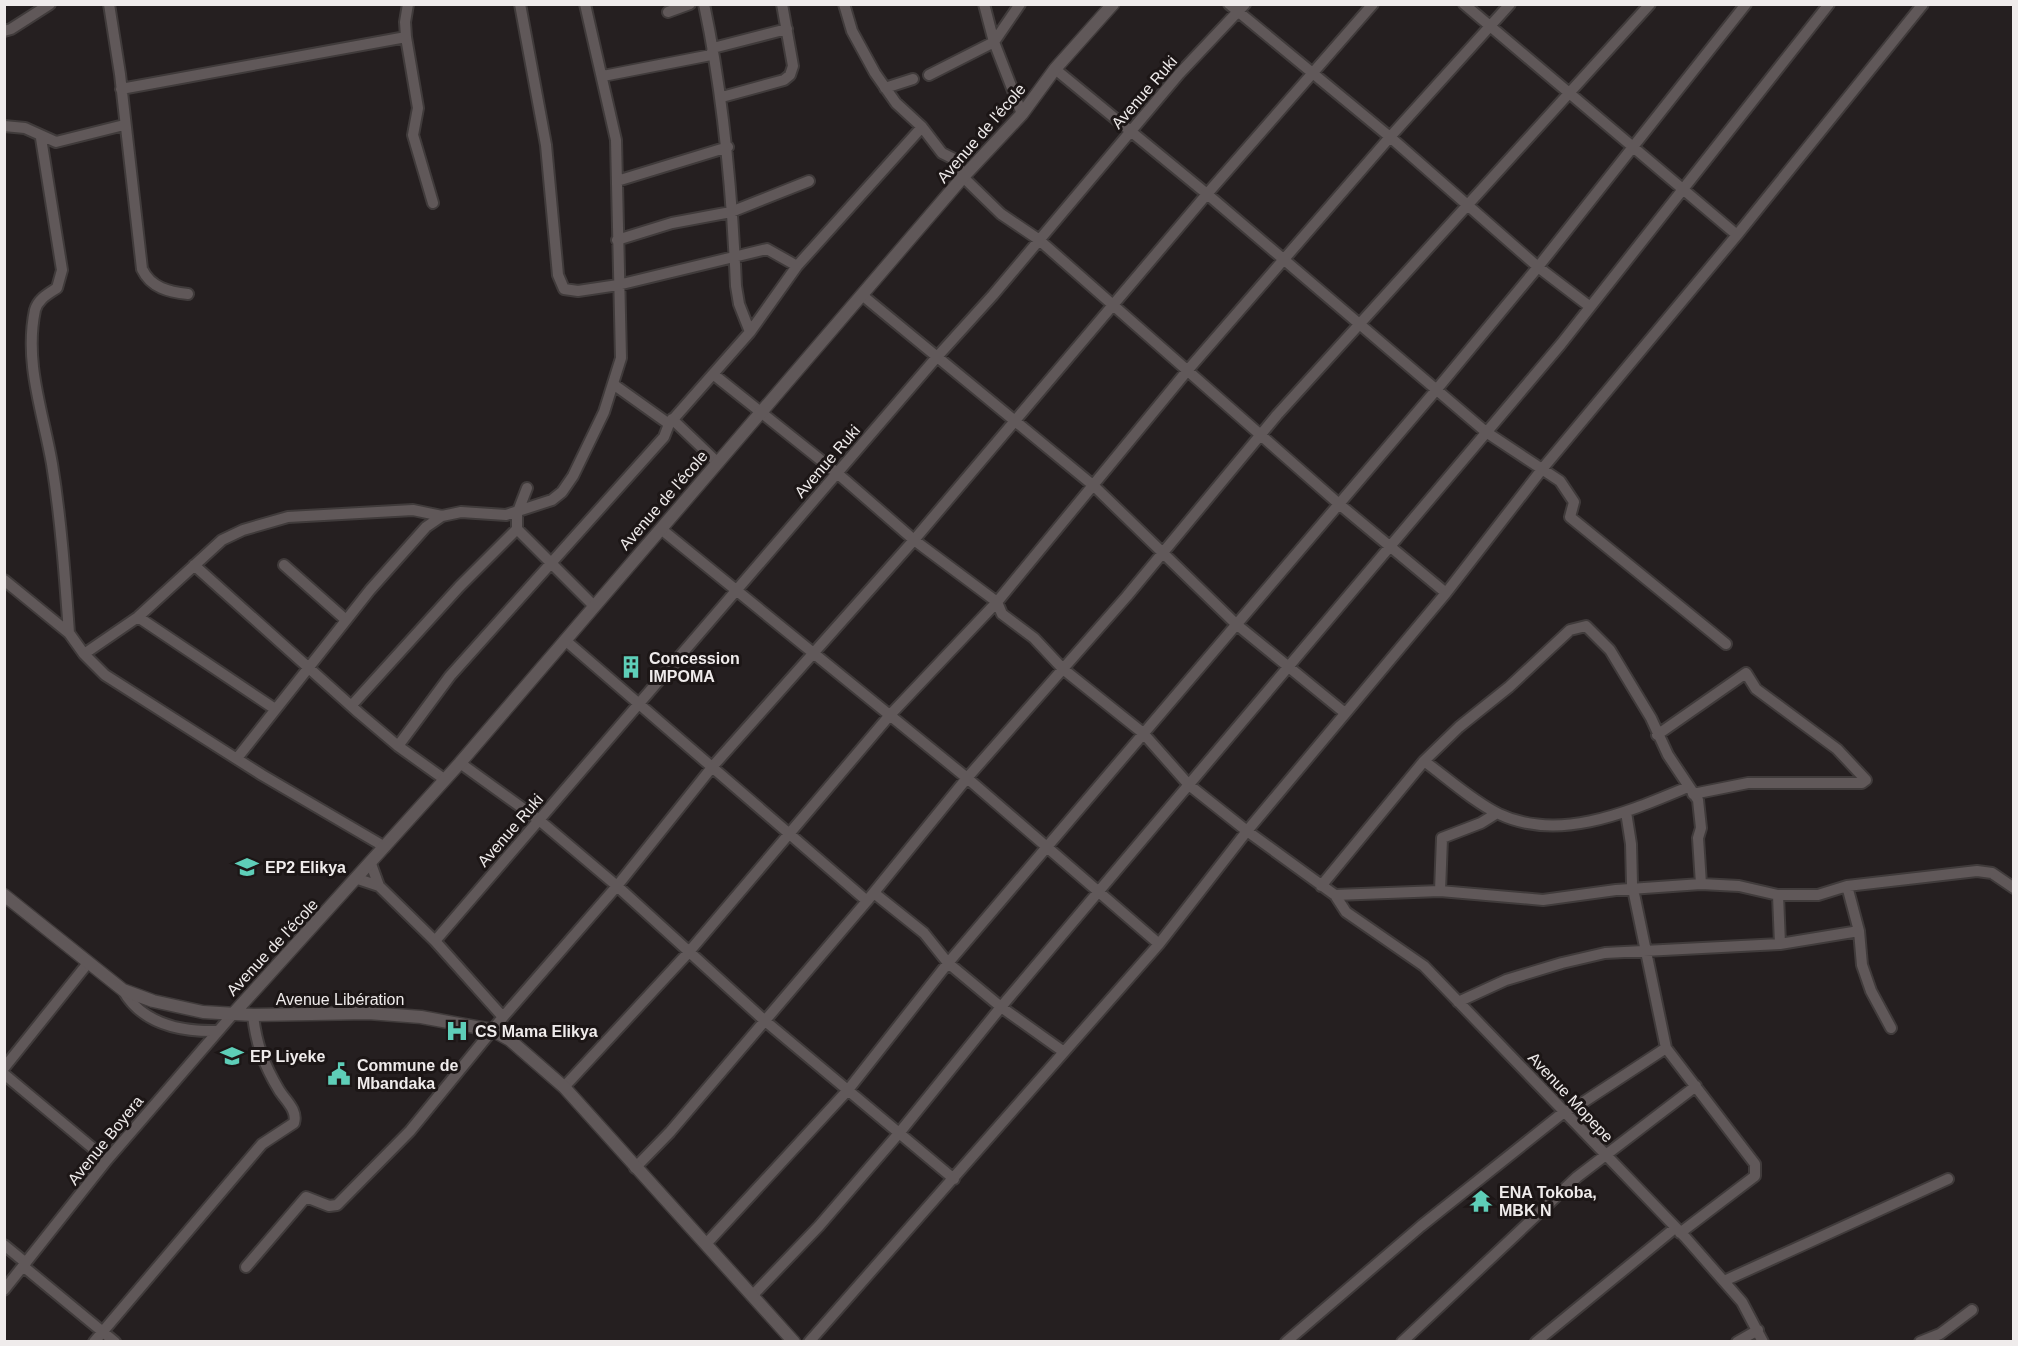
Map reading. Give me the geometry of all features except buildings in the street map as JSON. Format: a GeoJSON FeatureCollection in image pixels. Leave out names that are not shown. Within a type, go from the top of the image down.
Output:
{"type":"FeatureCollection","features":[{"type":"Feature","properties":{"kind":"street"},"geometry":{"type":"LineString","coordinates":[[4,31],[11,29],[50,4]]}},
{"type":"Feature","properties":{"kind":"street"},"geometry":{"type":"LineString","coordinates":[[109,4],[142,269],[147,279],[155,285],[172,292],[188,294]]}},
{"type":"Feature","properties":{"kind":"street"},"geometry":{"type":"LineString","coordinates":[[408,4],[405,22],[406,37],[418,108],[413,135],[433,203]]}},
{"type":"Feature","properties":{"kind":"street"},"geometry":{"type":"LineString","coordinates":[[520,4],[546,145],[560,283],[564,289],[578,291],[618,285],[767,249],[797,266]]}},
{"type":"Feature","properties":{"kind":"street"},"geometry":{"type":"LineString","coordinates":[[238,757],[346,620],[426,527],[442,516],[460,512],[496,516],[517,514],[542,505],[562,492],[573,476],[604,412],[621,358],[616,140],[585,4]]}},
{"type":"Feature","properties":{"kind":"street"},"geometry":{"type":"LineString","coordinates":[[668,12],[690,4]]}},
{"type":"Feature","properties":{"kind":"street"},"geometry":{"type":"LineString","coordinates":[[704,4],[722,97],[728,147],[739,303],[750,332]]}},
{"type":"Feature","properties":{"kind":"street"},"geometry":{"type":"LineString","coordinates":[[722,97],[784,80],[790,75],[793,66],[782,4]]}},
{"type":"Feature","properties":{"kind":"street"},"geometry":{"type":"LineString","coordinates":[[844,4],[852,31],[885,88],[896,103],[922,127],[942,153],[956,160],[963,177],[1001,214],[1038,239],[1339,504],[1446,593]]}},
{"type":"Feature","properties":{"kind":"street"},"geometry":{"type":"LineString","coordinates":[[984,4],[994,42],[1022,114]]}},
{"type":"Feature","properties":{"kind":"street"},"geometry":{"type":"LineString","coordinates":[[929,75],[994,42],[1020,4]]}},
{"type":"Feature","properties":{"kind":"street","name":"Avenue de l'école"},"geometry":{"type":"LineString","coordinates":[[233,1014],[358,879],[460,763],[593,605],[963,177],[1022,114],[1055,69],[1113,4]]}},
{"type":"Feature","properties":{"kind":"street"},"geometry":{"type":"LineString","coordinates":[[1229,4],[1242,9],[1538,267],[1589,306]]}},
{"type":"Feature","properties":{"kind":"street"},"geometry":{"type":"LineString","coordinates":[[246,1267],[306,1197],[329,1206],[338,1205],[410,1131],[492,1030],[617,886],[713,766],[914,540],[1114,307],[1207,194],[1373,4]]}},
{"type":"Feature","properties":{"kind":"street"},"geometry":{"type":"LineString","coordinates":[[1464,4],[1681,190],[1737,235]]}},
{"type":"Feature","properties":{"kind":"street"},"geometry":{"type":"LineString","coordinates":[[564,1088],[688,953],[890,715],[997,602],[1188,371],[1390,137],[1492,27],[1510,4]]}},
{"type":"Feature","properties":{"kind":"street"},"geometry":{"type":"LineString","coordinates":[[635,1168],[670,1132],[871,897],[967,778],[1165,552],[1261,435],[1650,4]]}},
{"type":"Feature","properties":{"kind":"street"},"geometry":{"type":"LineString","coordinates":[[706,1244],[848,1090],[948,963],[1437,389],[1538,267],[1631,146],[1746,4]]}},
{"type":"Feature","properties":{"kind":"street"},"geometry":{"type":"LineString","coordinates":[[752,1296],[819,1226],[900,1132],[1001,1007],[1561,344],[1829,4]]}},
{"type":"Feature","properties":{"kind":"street"},"geometry":{"type":"LineString","coordinates":[[809,1341],[1159,944],[1247,831],[1446,593],[1543,468],[1737,235],[1923,4]]}},
{"type":"Feature","properties":{"kind":"street","name":"Avenue Ruki"},"geometry":{"type":"LineString","coordinates":[[435,941],[936,358],[993,295],[1129,131],[1179,74],[1242,9]]}},
{"type":"Feature","properties":{"kind":"street"},"geometry":{"type":"LineString","coordinates":[[713,48],[787,29]]}},
{"type":"Feature","properties":{"kind":"street"},"geometry":{"type":"LineString","coordinates":[[121,89],[406,37]]}},
{"type":"Feature","properties":{"kind":"street"},"geometry":{"type":"LineString","coordinates":[[603,76],[711,55],[713,48]]}},
{"type":"Feature","properties":{"kind":"street"},"geometry":{"type":"LineString","coordinates":[[1055,69],[1207,194],[1486,432],[1560,481],[1574,502],[1570,517],[1726,644]]}},
{"type":"Feature","properties":{"kind":"street"},"geometry":{"type":"LineString","coordinates":[[885,88],[913,79]]}},
{"type":"Feature","properties":{"kind":"street"},"geometry":{"type":"LineString","coordinates":[[4,126],[25,128],[41,138],[56,142],[124,125]]}},
{"type":"Feature","properties":{"kind":"street"},"geometry":{"type":"LineString","coordinates":[[398,746],[450,676],[552,565],[664,437],[670,422],[750,332],[797,266],[922,127]]}},
{"type":"Feature","properties":{"kind":"street"},"geometry":{"type":"LineString","coordinates":[[41,138],[62,270],[57,288],[44,296],[36,307],[31,365],[52,464],[63,551],[69,633]]}},
{"type":"Feature","properties":{"kind":"street"},"geometry":{"type":"LineString","coordinates":[[617,182],[728,147]]}},
{"type":"Feature","properties":{"kind":"street"},"geometry":{"type":"LineString","coordinates":[[617,240],[672,223],[731,212],[809,181]]}},
{"type":"Feature","properties":{"kind":"street"},"geometry":{"type":"LineString","coordinates":[[862,295],[1094,486],[1165,552],[1236,624],[1346,713]]}},
{"type":"Feature","properties":{"kind":"street","name":"Avenue Mopepe"},"geometry":{"type":"LineString","coordinates":[[713,374],[760,414],[837,473],[914,540],[997,602],[1002,614],[1034,638],[1063,669],[1143,733],[1189,784],[1247,831],[1335,895],[1346,912],[1411,955],[1724,1281],[1742,1302],[1763,1341]]}},
{"type":"Feature","properties":{"kind":"street"},"geometry":{"type":"LineString","coordinates":[[613,384],[670,422],[718,463]]}},
{"type":"Feature","properties":{"kind":"street"},"geometry":{"type":"LineString","coordinates":[[527,488],[517,514],[517,529],[593,605]]}},
{"type":"Feature","properties":{"kind":"street"},"geometry":{"type":"LineString","coordinates":[[84,654],[138,617],[222,540],[243,530],[288,517],[413,510],[442,516]]}},
{"type":"Feature","properties":{"kind":"street"},"geometry":{"type":"LineString","coordinates":[[352,705],[445,602],[517,529]]}},
{"type":"Feature","properties":{"kind":"street"},"geometry":{"type":"LineString","coordinates":[[661,529],[1049,846],[1159,944]]}},
{"type":"Feature","properties":{"kind":"street"},"geometry":{"type":"LineString","coordinates":[[194,565],[398,746],[444,779]]}},
{"type":"Feature","properties":{"kind":"street"},"geometry":{"type":"LineString","coordinates":[[284,565],[346,620]]}},
{"type":"Feature","properties":{"kind":"street"},"geometry":{"type":"LineString","coordinates":[[4,580],[69,633],[84,654],[105,675],[238,757],[262,775],[385,847]]}},
{"type":"Feature","properties":{"kind":"street"},"geometry":{"type":"LineString","coordinates":[[138,617],[275,709]]}},
{"type":"Feature","properties":{"kind":"street"},"geometry":{"type":"LineString","coordinates":[[1321,886],[1424,761],[1576,627],[1586,626],[1610,650],[1651,718],[1657,735],[1690,791],[1698,800],[1701,828],[1698,838],[1701,884]]}},
{"type":"Feature","properties":{"kind":"street"},"geometry":{"type":"LineString","coordinates":[[565,640],[790,833],[871,897],[924,933],[948,963],[1001,1007],[1064,1052]]}},
{"type":"Feature","properties":{"kind":"street"},"geometry":{"type":"LineString","coordinates":[[1424,761],[1497,813],[1522,822],[1553,827],[1626,812],[1690,791],[1748,783],[1862,783],[1866,780],[1837,748],[1756,689],[1746,673],[1657,735]]}},
{"type":"Feature","properties":{"kind":"street"},"geometry":{"type":"LineString","coordinates":[[460,763],[539,820],[617,886],[764,1020],[954,1179]]}},
{"type":"Feature","properties":{"kind":"street"},"geometry":{"type":"LineString","coordinates":[[1536,1341],[1678,1231],[1755,1176],[1757,1171],[1755,1164],[1666,1048],[1634,888],[1626,812]]}},
{"type":"Feature","properties":{"kind":"street"},"geometry":{"type":"LineString","coordinates":[[1440,891],[1442,838],[1480,823],[1497,813]]}},
{"type":"Feature","properties":{"kind":"street"},"geometry":{"type":"LineString","coordinates":[[371,864],[379,886],[435,941],[503,1017]]}},
{"type":"Feature","properties":{"kind":"street"},"geometry":{"type":"LineString","coordinates":[[1335,895],[1440,891],[1543,900],[1634,888],[1701,884],[1739,886],[1778,895],[1818,895],[1847,886],[1977,871],[1992,873],[2013,888]]}},
{"type":"Feature","properties":{"kind":"street"},"geometry":{"type":"LineString","coordinates":[[358,879],[379,886]]}},
{"type":"Feature","properties":{"kind":"street"},"geometry":{"type":"LineString","coordinates":[[1847,886],[1859,931],[1862,964],[1871,991],[1891,1028]]}},
{"type":"Feature","properties":{"kind":"street","name":"Avenue Libération"},"geometry":{"type":"LineString","coordinates":[[4,895],[123,990],[179,1008],[253,1016],[368,1013],[451,1021],[492,1030],[527,1053],[564,1088],[794,1341]]}},
{"type":"Feature","properties":{"kind":"street"},"geometry":{"type":"LineString","coordinates":[[1778,895],[1780,944]]}},
{"type":"Feature","properties":{"kind":"street"},"geometry":{"type":"LineString","coordinates":[[1458,1002],[1506,980],[1605,953],[1703,950],[1780,944],[1859,931]]}},
{"type":"Feature","properties":{"kind":"street"},"geometry":{"type":"LineString","coordinates":[[4,1068],[88,963]]}},
{"type":"Feature","properties":{"kind":"street"},"geometry":{"type":"LineString","coordinates":[[123,990],[135,1008],[160,1023],[196,1031],[218,1030]]}},
{"type":"Feature","properties":{"kind":"street","name":"Avenue Boyera"},"geometry":{"type":"LineString","coordinates":[[4,1290],[107,1160],[233,1014]]}},
{"type":"Feature","properties":{"kind":"street"},"geometry":{"type":"LineString","coordinates":[[93,1341],[262,1144],[294,1123],[292,1108],[266,1069],[258,1051],[253,1016]]}},
{"type":"Feature","properties":{"kind":"street"},"geometry":{"type":"LineString","coordinates":[[1286,1341],[1421,1226],[1564,1112],[1579,1105],[1666,1048]]}},
{"type":"Feature","properties":{"kind":"street"},"geometry":{"type":"LineString","coordinates":[[4,1074],[107,1160]]}},
{"type":"Feature","properties":{"kind":"street"},"geometry":{"type":"LineString","coordinates":[[1402,1341],[1557,1194],[1604,1154],[1696,1086]]}},
{"type":"Feature","properties":{"kind":"street"},"geometry":{"type":"LineString","coordinates":[[1724,1281],[1948,1179]]}},
{"type":"Feature","properties":{"kind":"street"},"geometry":{"type":"LineString","coordinates":[[4,1245],[115,1341]]}},
{"type":"Feature","properties":{"kind":"street"},"geometry":{"type":"LineString","coordinates":[[1920,1341],[1940,1334],[1972,1310]]}},
{"type":"Feature","properties":{"kind":"street"},"geometry":{"type":"LineString","coordinates":[[1737,1341],[1758,1330]]}},
{"type":"Feature","properties":{"kind":"place","name":"Concession IMPOMA"},"geometry":{"type":"Point","coordinates":[631,667]}},
{"type":"Feature","properties":{"kind":"place","name":"EP2 Elikya"},"geometry":{"type":"Point","coordinates":[247,867]}},
{"type":"Feature","properties":{"kind":"place","name":"CS Mama Elikya"},"geometry":{"type":"Point","coordinates":[457,1031]}},
{"type":"Feature","properties":{"kind":"place","name":"EP Liyeke"},"geometry":{"type":"Point","coordinates":[232,1056]}},
{"type":"Feature","properties":{"kind":"place","name":"Commune de Mbandaka"},"geometry":{"type":"Point","coordinates":[339,1074]}},
{"type":"Feature","properties":{"kind":"place","name":"ENA Tokoba, MBK N"},"geometry":{"type":"Point","coordinates":[1481,1201]}}]}
